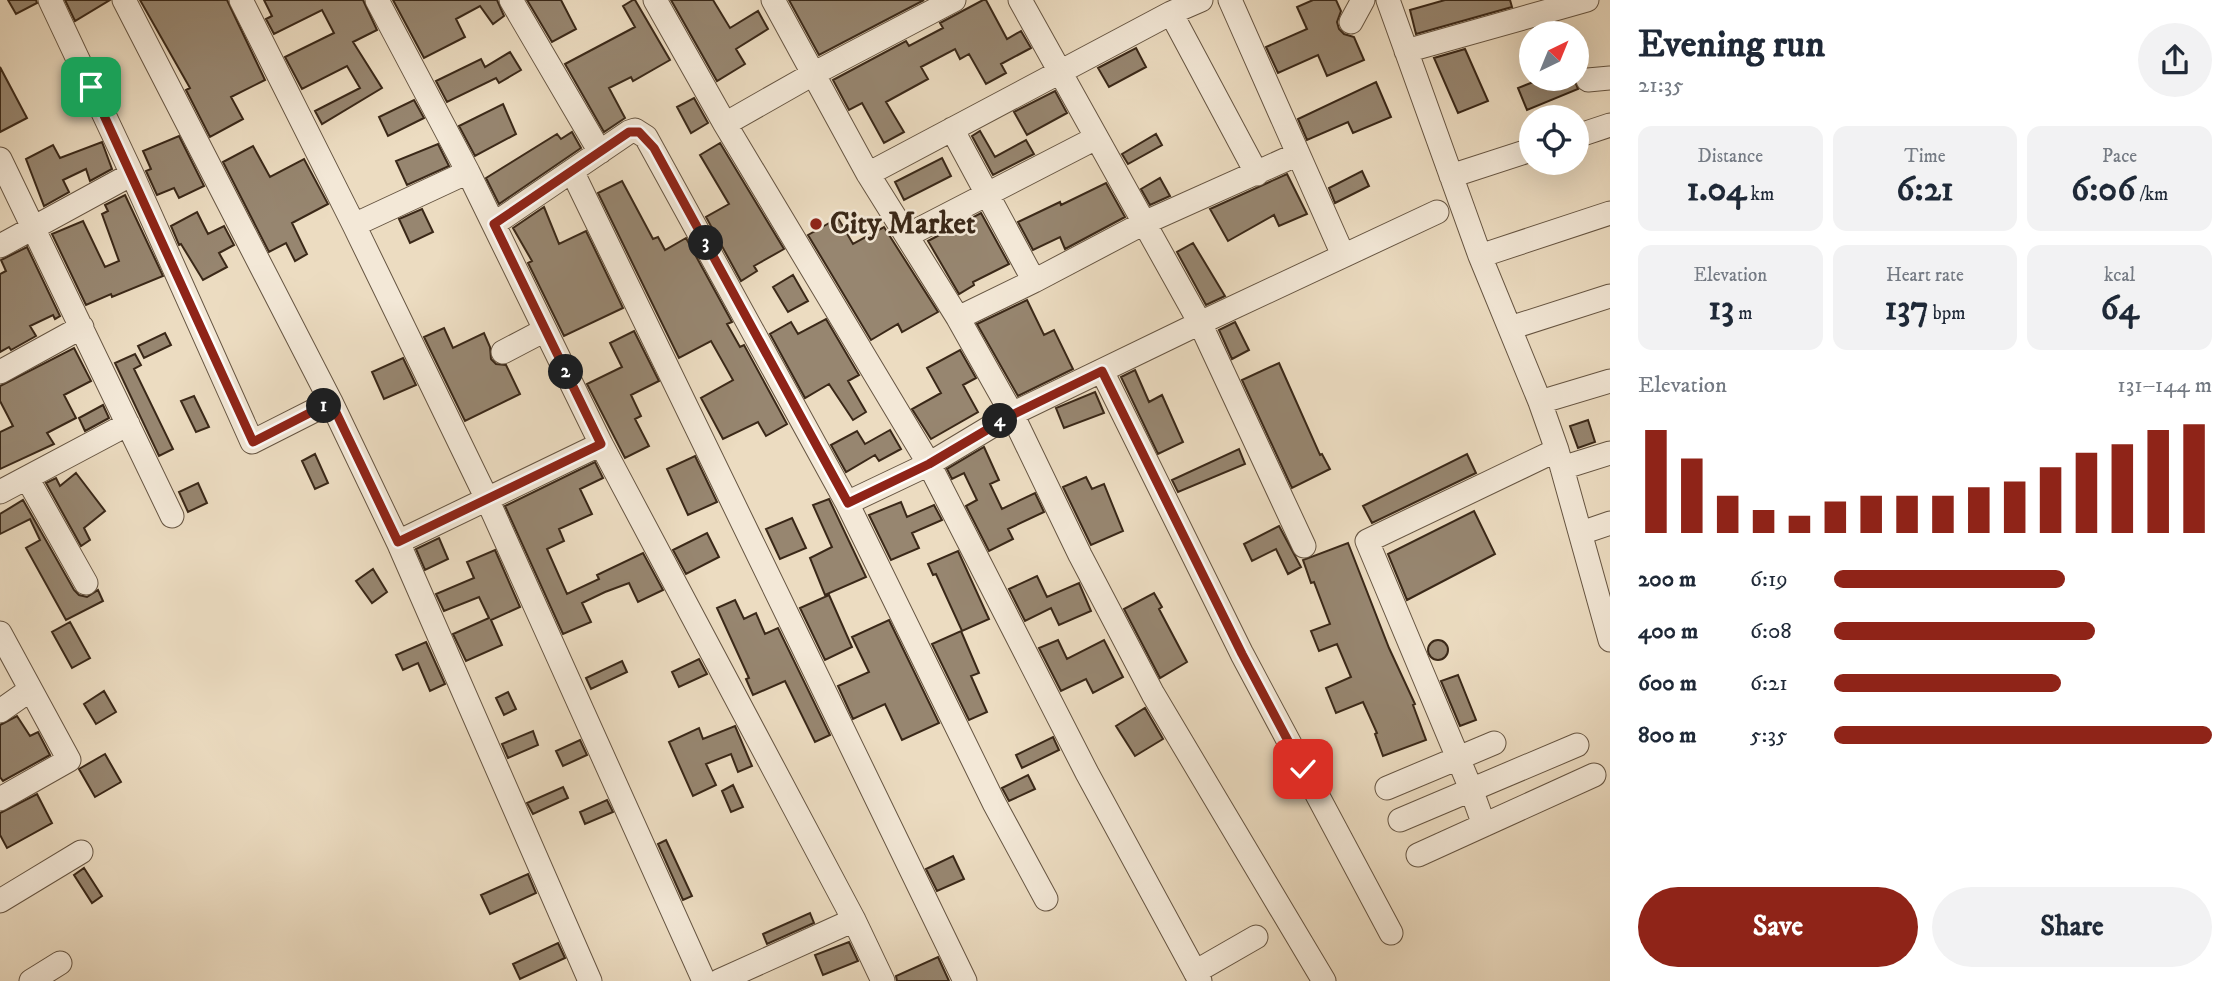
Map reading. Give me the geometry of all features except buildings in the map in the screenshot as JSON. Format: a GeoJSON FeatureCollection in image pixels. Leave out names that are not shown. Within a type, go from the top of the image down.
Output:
{"type":"FeatureCollection","features":[{"type":"Feature","properties":{"kind":"street"},"geometry":{"type":"LineString","coordinates":[[50,0],[253,442],[331,402]]}},
{"type":"Feature","properties":{"kind":"street"},"geometry":{"type":"LineString","coordinates":[[124,0],[331,402],[398,542],[590,981]]}},
{"type":"Feature","properties":{"kind":"street"},"geometry":{"type":"LineString","coordinates":[[241,0],[488,499],[704,981]]}},
{"type":"Feature","properties":{"kind":"street"},"geometry":{"type":"LineString","coordinates":[[377,0],[468,172],[601,444],[854,920],[883,981]]}},
{"type":"Feature","properties":{"kind":"street"},"geometry":{"type":"LineString","coordinates":[[511,0],[600,152]]}},
{"type":"Feature","properties":{"kind":"street"},"geometry":{"type":"LineString","coordinates":[[654,0],[725,124],[929,464],[1087,773],[1197,976],[1256,937]]}},
{"type":"Feature","properties":{"kind":"street"},"geometry":{"type":"LineString","coordinates":[[773,0],[868,174],[958,318],[1012,415],[1080,555],[1153,694],[1324,981]]}},
{"type":"Feature","properties":{"kind":"street"},"geometry":{"type":"LineString","coordinates":[[725,124],[954,0]]}},
{"type":"Feature","properties":{"kind":"street"},"geometry":{"type":"LineString","coordinates":[[1020,0],[1200,323],[1304,546]]}},
{"type":"Feature","properties":{"kind":"street"},"geometry":{"type":"LineString","coordinates":[[868,174],[1171,13],[1201,0]]}},
{"type":"Feature","properties":{"kind":"street"},"geometry":{"type":"LineString","coordinates":[[1230,0],[1343,255]]}},
{"type":"Feature","properties":{"kind":"street"},"geometry":{"type":"LineString","coordinates":[[1351,22],[1363,0]]}},
{"type":"Feature","properties":{"kind":"street"},"geometry":{"type":"LineString","coordinates":[[1388,0],[1480,256],[1540,402],[1581,533],[1610,640]]}},
{"type":"Feature","properties":{"kind":"street"},"geometry":{"type":"LineString","coordinates":[[1406,51],[1587,0]]}},
{"type":"Feature","properties":{"kind":"street"},"geometry":{"type":"LineString","coordinates":[[1171,13],[1256,174]]}},
{"type":"Feature","properties":{"kind":"street"},"geometry":{"type":"LineString","coordinates":[[1589,132],[1610,125]]}},
{"type":"Feature","properties":{"kind":"street"},"geometry":{"type":"LineString","coordinates":[[952,129],[1034,281]]}},
{"type":"Feature","properties":{"kind":"street"},"geometry":{"type":"LineString","coordinates":[[494,224],[629,132],[635,130],[646,137],[848,503],[994,803],[1046,899]]}},
{"type":"Feature","properties":{"kind":"street"},"geometry":{"type":"LineString","coordinates":[[908,235],[1096,138]]}},
{"type":"Feature","properties":{"kind":"street"},"geometry":{"type":"LineString","coordinates":[[958,318],[1144,223],[1298,154]]}},
{"type":"Feature","properties":{"kind":"street"},"geometry":{"type":"LineString","coordinates":[[1451,176],[1519,154]]}},
{"type":"Feature","properties":{"kind":"street"},"geometry":{"type":"LineString","coordinates":[[0,159],[172,516]]}},
{"type":"Feature","properties":{"kind":"street"},"geometry":{"type":"LineString","coordinates":[[572,171],[965,981]]}},
{"type":"Feature","properties":{"kind":"street"},"geometry":{"type":"LineString","coordinates":[[354,225],[468,172]]}},
{"type":"Feature","properties":{"kind":"street"},"geometry":{"type":"LineString","coordinates":[[0,246],[132,174]]}},
{"type":"Feature","properties":{"kind":"street"},"geometry":{"type":"LineString","coordinates":[[848,503],[929,464],[1012,415],[1437,212]]}},
{"type":"Feature","properties":{"kind":"street"},"geometry":{"type":"LineString","coordinates":[[1480,256],[1610,213]]}},
{"type":"Feature","properties":{"kind":"street"},"geometry":{"type":"LineString","coordinates":[[1510,328],[1610,296]]}},
{"type":"Feature","properties":{"kind":"street"},"geometry":{"type":"LineString","coordinates":[[0,372],[82,327]]}},
{"type":"Feature","properties":{"kind":"street"},"geometry":{"type":"LineString","coordinates":[[503,352],[545,330]]}},
{"type":"Feature","properties":{"kind":"street"},"geometry":{"type":"LineString","coordinates":[[1102,371],[1242,654],[1391,933]]}},
{"type":"Feature","properties":{"kind":"street"},"geometry":{"type":"LineString","coordinates":[[1540,402],[1610,381]]}},
{"type":"Feature","properties":{"kind":"street"},"geometry":{"type":"LineString","coordinates":[[0,492],[128,424]]}},
{"type":"Feature","properties":{"kind":"street"},"geometry":{"type":"LineString","coordinates":[[398,542],[601,444]]}},
{"type":"Feature","properties":{"kind":"street"},"geometry":{"type":"LineString","coordinates":[[1483,825],[1471,789],[1367,541],[1559,459],[1610,453]]}},
{"type":"Feature","properties":{"kind":"street"},"geometry":{"type":"LineString","coordinates":[[27,478],[86,583]]}},
{"type":"Feature","properties":{"kind":"street"},"geometry":{"type":"LineString","coordinates":[[1581,533],[1610,523]]}},
{"type":"Feature","properties":{"kind":"street"},"geometry":{"type":"LineString","coordinates":[[0,633],[69,760],[0,799]]}},
{"type":"Feature","properties":{"kind":"street"},"geometry":{"type":"LineString","coordinates":[[0,710],[30,690]]}},
{"type":"Feature","properties":{"kind":"street"},"geometry":{"type":"LineString","coordinates":[[1387,788],[1494,743]]}},
{"type":"Feature","properties":{"kind":"street"},"geometry":{"type":"LineString","coordinates":[[1399,820],[1577,745]]}},
{"type":"Feature","properties":{"kind":"street"},"geometry":{"type":"LineString","coordinates":[[1418,855],[1594,775]]}},
{"type":"Feature","properties":{"kind":"street"},"geometry":{"type":"LineString","coordinates":[[0,901],[81,852]]}},
{"type":"Feature","properties":{"kind":"street"},"geometry":{"type":"LineString","coordinates":[[719,981],[854,920]]}},
{"type":"Feature","properties":{"kind":"street"},"geometry":{"type":"LineString","coordinates":[[31,981],[60,963]]}},
{"type":"Feature","properties":{"kind":"place","name":"City Market"},"geometry":{"type":"Point","coordinates":[816,224]}},
{"type":"Feature","properties":{"kind":"route"},"geometry":{"type":"LineString","coordinates":[[91,87],[253,442],[331,402],[398,542],[601,444],[494,224],[635,130],[646,137],[654,148],[848,503],[929,464],[1012,415],[1102,371],[1242,654],[1303,769]]}}]}
